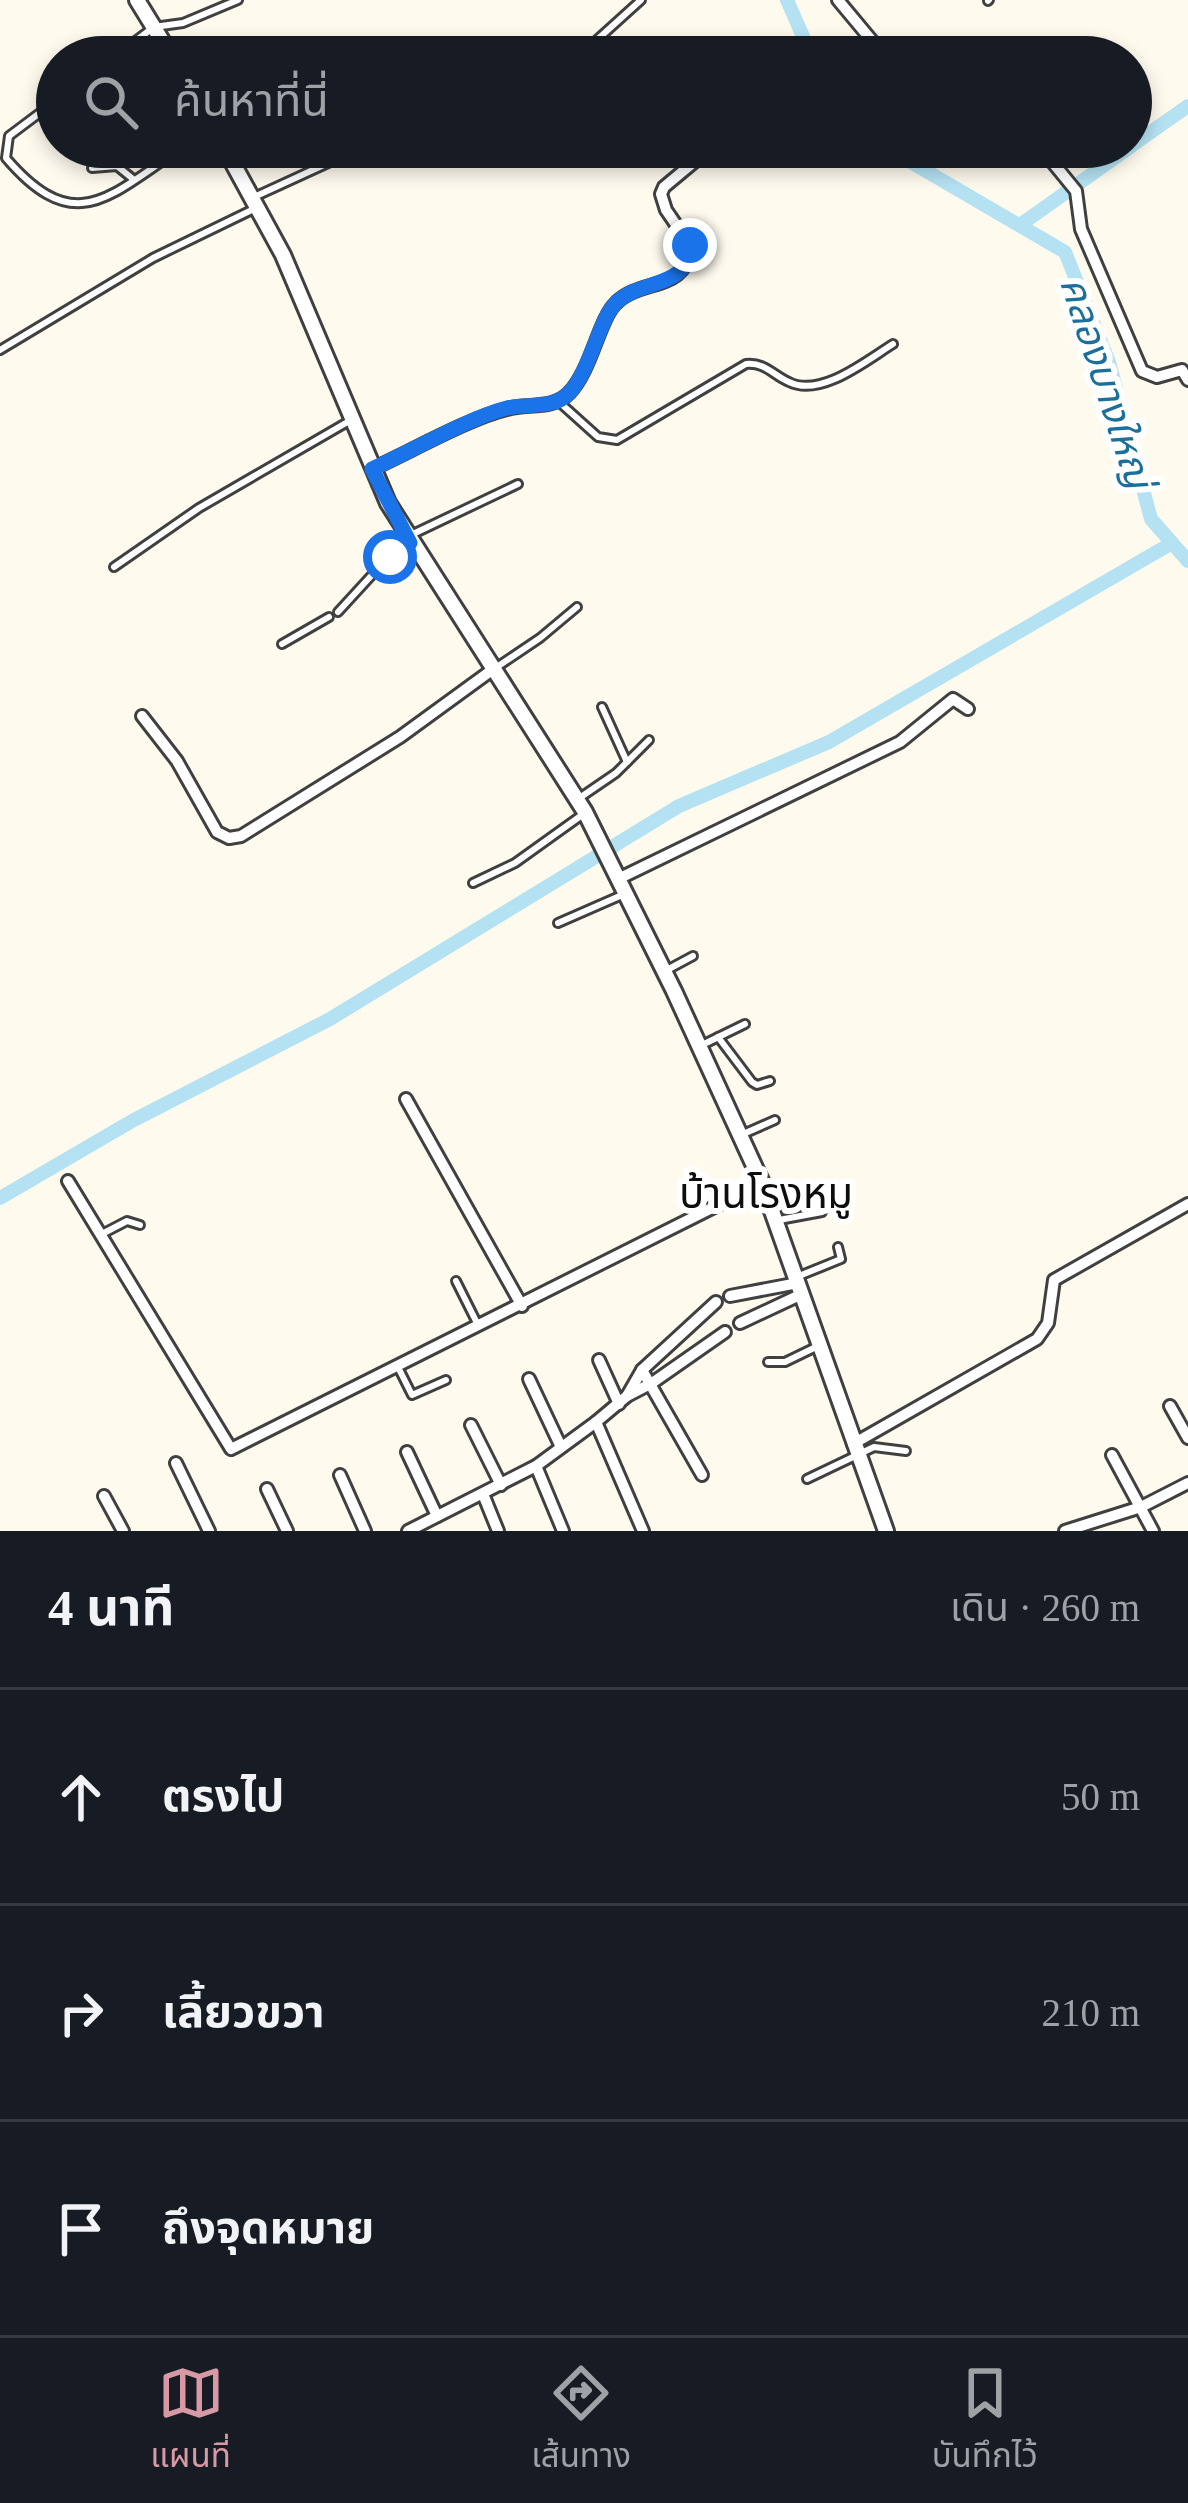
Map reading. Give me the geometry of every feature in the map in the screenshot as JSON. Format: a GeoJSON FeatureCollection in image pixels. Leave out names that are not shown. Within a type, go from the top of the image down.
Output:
{"type":"FeatureCollection","features":[{"type":"Feature","properties":{"kind":"street"},"geometry":{"type":"LineString","coordinates":[[137,0],[159,36]]}},
{"type":"Feature","properties":{"kind":"street"},"geometry":{"type":"LineString","coordinates":[[838,0],[868,36]]}},
{"type":"Feature","properties":{"kind":"street"},"geometry":{"type":"LineString","coordinates":[[237,168],[408,540],[584,811],[664,972],[762,1183],[886,1531]]}},
{"type":"Feature","properties":{"kind":"street"},"geometry":{"type":"LineString","coordinates":[[372,469],[506,409],[558,401],[577,382],[615,304],[684,270],[690,245],[661,194],[687,168]]}},
{"type":"Feature","properties":{"kind":"street"},"geometry":{"type":"LineString","coordinates":[[1060,168],[1076,191],[1082,229],[1142,371],[1157,377],[1182,370],[1188,380]]}},
{"type":"Feature","properties":{"kind":"street"},"geometry":{"type":"LineString","coordinates":[[142,716],[178,761],[217,832],[229,838],[241,836],[385,747],[492,670]]}},
{"type":"Feature","properties":{"kind":"street"},"geometry":{"type":"LineString","coordinates":[[622,886],[899,742],[945,702],[958,700],[968,709]]}},
{"type":"Feature","properties":{"kind":"street"},"geometry":{"type":"LineString","coordinates":[[406,1099],[522,1306]]}},
{"type":"Feature","properties":{"kind":"street"},"geometry":{"type":"LineString","coordinates":[[68,1181],[231,1449],[762,1183]]}},
{"type":"Feature","properties":{"kind":"street"},"geometry":{"type":"LineString","coordinates":[[855,1449],[1036,1340],[1048,1324],[1054,1280],[1188,1204]]}},
{"type":"Feature","properties":{"kind":"street"},"geometry":{"type":"LineString","coordinates":[[730,1295],[798,1285]]}},
{"type":"Feature","properties":{"kind":"street"},"geometry":{"type":"LineString","coordinates":[[740,1323],[798,1285]]}},
{"type":"Feature","properties":{"kind":"street"},"geometry":{"type":"LineString","coordinates":[[623,1400],[642,1370],[716,1302]]}},
{"type":"Feature","properties":{"kind":"street"},"geometry":{"type":"LineString","coordinates":[[408,1531],[434,1522],[536,1466],[725,1332]]}},
{"type":"Feature","properties":{"kind":"street"},"geometry":{"type":"LineString","coordinates":[[599,1360],[623,1400]]}},
{"type":"Feature","properties":{"kind":"street"},"geometry":{"type":"LineString","coordinates":[[642,1370],[702,1475]]}},
{"type":"Feature","properties":{"kind":"street"},"geometry":{"type":"LineString","coordinates":[[530,1379],[561,1447]]}},
{"type":"Feature","properties":{"kind":"street"},"geometry":{"type":"LineString","coordinates":[[1170,1406],[1188,1438]]}},
{"type":"Feature","properties":{"kind":"street"},"geometry":{"type":"LineString","coordinates":[[596,1422],[643,1531]]}},
{"type":"Feature","properties":{"kind":"street"},"geometry":{"type":"LineString","coordinates":[[471,1425],[501,1485]]}},
{"type":"Feature","properties":{"kind":"street"},"geometry":{"type":"LineString","coordinates":[[407,1453],[434,1522]]}},
{"type":"Feature","properties":{"kind":"street"},"geometry":{"type":"LineString","coordinates":[[1112,1456],[1153,1531]]}},
{"type":"Feature","properties":{"kind":"street"},"geometry":{"type":"LineString","coordinates":[[176,1463],[209,1531]]}},
{"type":"Feature","properties":{"kind":"street"},"geometry":{"type":"LineString","coordinates":[[536,1466],[563,1531]]}},
{"type":"Feature","properties":{"kind":"street"},"geometry":{"type":"LineString","coordinates":[[340,1475],[365,1531]]}},
{"type":"Feature","properties":{"kind":"street"},"geometry":{"type":"LineString","coordinates":[[1067,1531],[1141,1507],[1188,1483]]}},
{"type":"Feature","properties":{"kind":"street"},"geometry":{"type":"LineString","coordinates":[[267,1489],[286,1531]]}},
{"type":"Feature","properties":{"kind":"street"},"geometry":{"type":"LineString","coordinates":[[483,1494],[499,1531]]}},
{"type":"Feature","properties":{"kind":"street"},"geometry":{"type":"LineString","coordinates":[[104,1496],[123,1531]]}},
{"type":"Feature","properties":{"kind":"lane"},"geometry":{"type":"LineString","coordinates":[[142,36],[154,27],[183,23],[238,0]]}},
{"type":"Feature","properties":{"kind":"lane"},"geometry":{"type":"LineString","coordinates":[[601,36],[640,0]]}},
{"type":"Feature","properties":{"kind":"lane"},"geometry":{"type":"LineString","coordinates":[[36,116],[9,136],[6,158],[20,174],[57,198],[76,205],[99,201],[151,168]]}},
{"type":"Feature","properties":{"kind":"lane"},"geometry":{"type":"LineString","coordinates":[[119,168],[133,179]]}},
{"type":"Feature","properties":{"kind":"lane"},"geometry":{"type":"LineString","coordinates":[[0,350],[153,258],[322,168]]}},
{"type":"Feature","properties":{"kind":"lane"},"geometry":{"type":"LineString","coordinates":[[558,401],[598,436],[617,440],[746,364],[758,364],[789,382],[811,386],[893,344]]}},
{"type":"Feature","properties":{"kind":"lane"},"geometry":{"type":"LineString","coordinates":[[114,567],[199,508],[351,420]]}},
{"type":"Feature","properties":{"kind":"lane"},"geometry":{"type":"LineString","coordinates":[[281,644],[333,614],[408,540],[518,484]]}},
{"type":"Feature","properties":{"kind":"lane"},"geometry":{"type":"LineString","coordinates":[[492,670],[577,607]]}},
{"type":"Feature","properties":{"kind":"lane"},"geometry":{"type":"LineString","coordinates":[[602,707],[627,761]]}},
{"type":"Feature","properties":{"kind":"lane"},"geometry":{"type":"LineString","coordinates":[[473,883],[515,863],[584,811],[649,740]]}},
{"type":"Feature","properties":{"kind":"lane"},"geometry":{"type":"LineString","coordinates":[[558,923],[622,886]]}},
{"type":"Feature","properties":{"kind":"lane"},"geometry":{"type":"LineString","coordinates":[[664,972],[694,956]]}},
{"type":"Feature","properties":{"kind":"lane"},"geometry":{"type":"LineString","coordinates":[[699,1046],[745,1024]]}},
{"type":"Feature","properties":{"kind":"lane"},"geometry":{"type":"LineString","coordinates":[[718,1037],[752,1082],[770,1081]]}},
{"type":"Feature","properties":{"kind":"lane"},"geometry":{"type":"LineString","coordinates":[[740,1136],[776,1120]]}},
{"type":"Feature","properties":{"kind":"lane"},"geometry":{"type":"LineString","coordinates":[[775,1220],[822,1212]]}},
{"type":"Feature","properties":{"kind":"lane"},"geometry":{"type":"LineString","coordinates":[[100,1234],[128,1221],[140,1225]]}},
{"type":"Feature","properties":{"kind":"lane"},"geometry":{"type":"LineString","coordinates":[[798,1285],[841,1259],[838,1247]]}},
{"type":"Feature","properties":{"kind":"lane"},"geometry":{"type":"LineString","coordinates":[[456,1282],[478,1327]]}},
{"type":"Feature","properties":{"kind":"lane"},"geometry":{"type":"LineString","coordinates":[[768,1363],[797,1358],[819,1346]]}},
{"type":"Feature","properties":{"kind":"lane"},"geometry":{"type":"LineString","coordinates":[[397,1366],[412,1395],[446,1381]]}},
{"type":"Feature","properties":{"kind":"lane"},"geometry":{"type":"LineString","coordinates":[[807,1479],[855,1449],[882,1445],[906,1451]]}},
{"type":"Feature","properties":{"kind":"waterway","name":"คลองบางใหญ่"},"geometry":{"type":"LineString","coordinates":[[787,0],[803,36]]}},
{"type":"Feature","properties":{"kind":"waterway"},"geometry":{"type":"LineString","coordinates":[[1152,131],[1188,106]]}},
{"type":"Feature","properties":{"kind":"waterway","name":"คลองบางใหญ่"},"geometry":{"type":"LineString","coordinates":[[921,168],[1065,252],[1109,362],[1151,519],[1188,561]]}},
{"type":"Feature","properties":{"kind":"waterway"},"geometry":{"type":"LineString","coordinates":[[1020,225],[1100,168]]}},
{"type":"Feature","properties":{"kind":"waterway"},"geometry":{"type":"LineString","coordinates":[[0,1198],[132,1121],[330,1019],[679,806],[829,742],[1172,543]]}},
{"type":"Feature","properties":{"kind":"district","name":"บ้านโรงหมู"},"geometry":{"type":"Point","coordinates":[766,1193]}},
{"type":"Feature","properties":{"kind":"route"},"geometry":{"type":"LineString","coordinates":[[390,557],[410,543],[372,469],[492,414],[566,397],[615,304],[679,274],[688,264],[690,245]]}}]}
